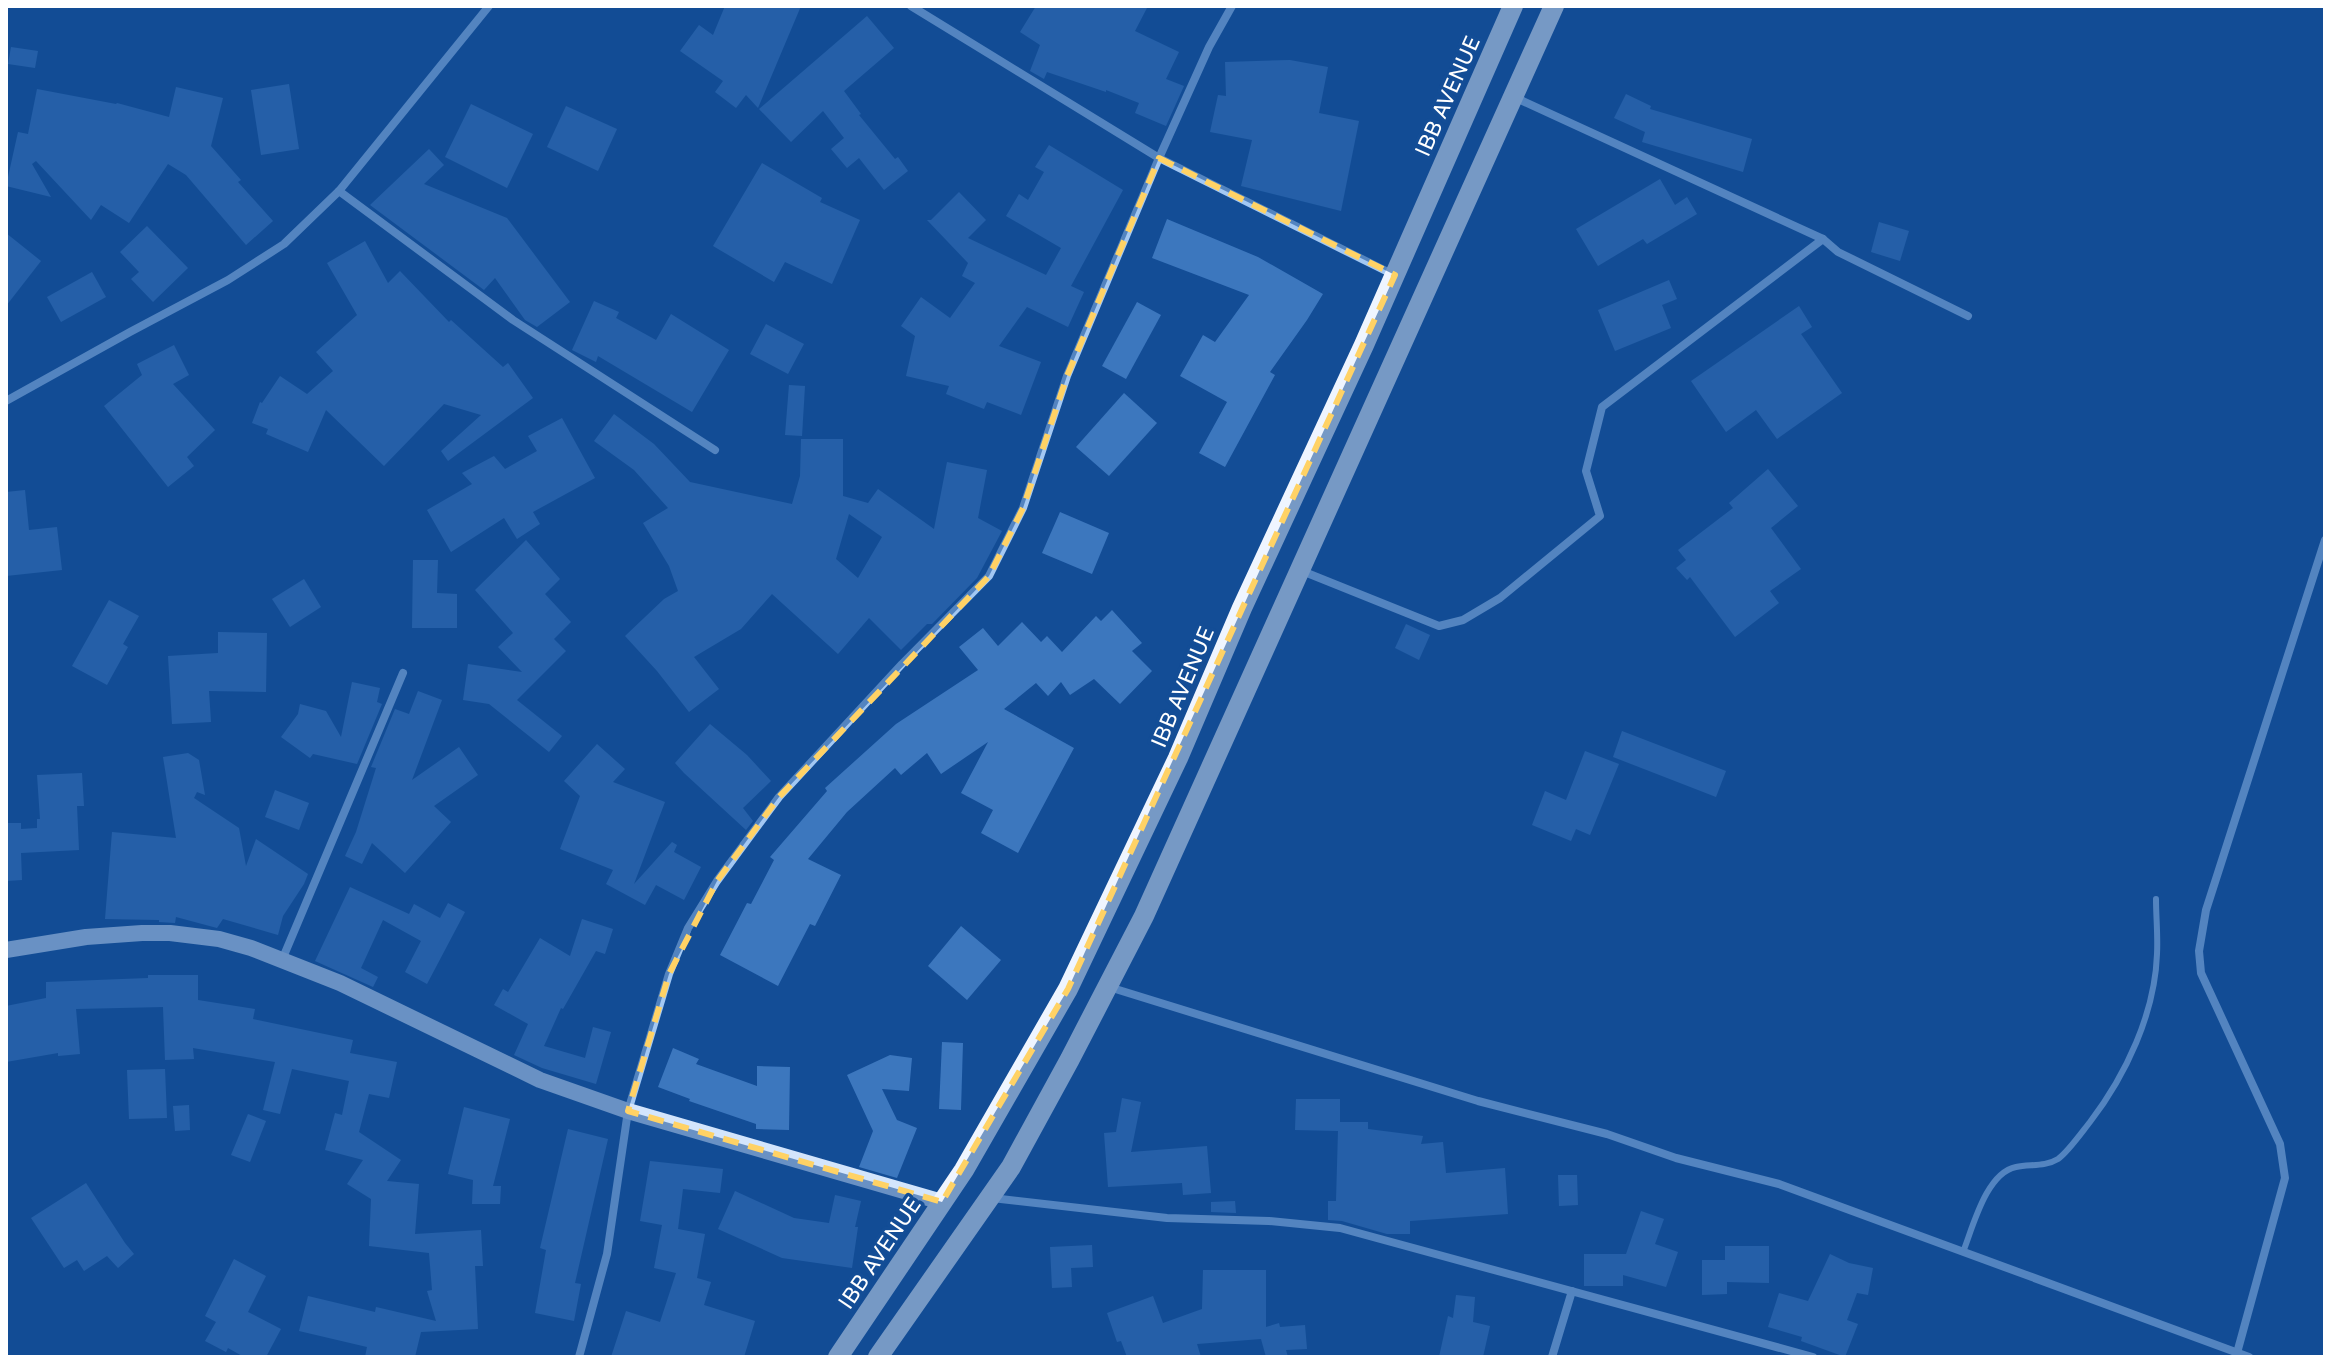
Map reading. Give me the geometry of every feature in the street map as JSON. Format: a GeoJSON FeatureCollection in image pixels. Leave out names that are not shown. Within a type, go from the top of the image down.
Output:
{"type":"FeatureCollection","features":[{"type":"Feature","properties":{"kind":"main road","name":"IBB AVENUE"},"geometry":{"type":"LineString","coordinates":[[838,1357],[964,1170],[1068,989],[1178,758],[1242,608],[1395,275],[1513,6]]}},
{"type":"Feature","properties":{"kind":"main road"},"geometry":{"type":"LineString","coordinates":[[878,1357],[1011,1167],[1144,916],[1554,6]]}},
{"type":"Feature","properties":{"kind":"street"},"geometry":{"type":"LineString","coordinates":[[6,401],[228,280],[284,244],[339,191],[489,6]]}},
{"type":"Feature","properties":{"kind":"street"},"geometry":{"type":"LineString","coordinates":[[911,6],[1159,158],[1395,275]]}},
{"type":"Feature","properties":{"kind":"street"},"geometry":{"type":"LineString","coordinates":[[579,1357],[607,1254],[628,1111],[669,974],[688,928],[717,881],[779,797],[902,664],[989,576],[1023,508],[1067,376],[1159,158],[1209,47],[1232,6]]}},
{"type":"Feature","properties":{"kind":"street"},"geometry":{"type":"LineString","coordinates":[[1514,97],[1823,239],[1838,252],[1968,316]]}},
{"type":"Feature","properties":{"kind":"street"},"geometry":{"type":"LineString","coordinates":[[339,191],[513,320],[715,450]]}},
{"type":"Feature","properties":{"kind":"street"},"geometry":{"type":"LineString","coordinates":[[1300,570],[1439,626],[1463,620],[1500,598],[1600,516],[1586,471],[1602,407],[1823,239]]}},
{"type":"Feature","properties":{"kind":"street"},"geometry":{"type":"LineString","coordinates":[[2237,1353],[2285,1178],[2280,1144],[2201,973],[2199,951],[2206,910],[2325,540]]}},
{"type":"Feature","properties":{"kind":"street"},"geometry":{"type":"LineString","coordinates":[[281,960],[403,673]]}},
{"type":"Feature","properties":{"kind":"street"},"geometry":{"type":"LineString","coordinates":[[6,950],[86,937],[170,933],[219,939],[340,983],[540,1080],[628,1111],[942,1202]]}},
{"type":"Feature","properties":{"kind":"street"},"geometry":{"type":"LineString","coordinates":[[1108,987],[1478,1101],[1607,1134],[1676,1158],[1779,1184],[2249,1357]]}},
{"type":"Feature","properties":{"kind":"street"},"geometry":{"type":"LineString","coordinates":[[989,1197],[1167,1218],[1269,1221],[1340,1228],[1813,1357]]}},
{"type":"Feature","properties":{"kind":"street"},"geometry":{"type":"LineString","coordinates":[[1552,1357],[1572,1291]]}},
{"type":"Feature","properties":{"kind":"lane"},"geometry":{"type":"LineString","coordinates":[[1963,1252],[1986,1194],[2000,1176],[2014,1167],[2034,1166],[2058,1159],[2106,1102],[2148,1011],[2157,956],[2156,899]]}},
{"type":"Feature","properties":{"kind":"highlighted area"},"geometry":{"type":"Polygon","coordinates":[[[1159,158],[1395,275],[1068,989],[942,1202],[628,1111],[669,974],[717,881],[779,797],[989,576],[1023,508],[1067,376],[1159,158]]]}},
{"type":"Feature","properties":{"kind":"building"},"geometry":{"type":"Polygon","coordinates":[[[725,6],[801,6],[758,108],[746,95],[736,108],[715,92],[723,81],[680,51],[699,25],[713,35],[725,6]]]}},
{"type":"Feature","properties":{"kind":"building"},"geometry":{"type":"Polygon","coordinates":[[[1036,6],[1148,6],[1135,31],[1179,52],[1166,79],[1184,86],[1166,126],[1135,113],[1139,103],[1047,72],[1044,79],[1030,71],[1040,45],[1020,32],[1036,6]]]}},
{"type":"Feature","properties":{"kind":"building"},"geometry":{"type":"Polygon","coordinates":[[[867,16],[894,48],[844,91],[859,115],[908,171],[884,190],[859,158],[847,168],[831,149],[844,138],[823,111],[791,142],[759,109],[867,16]]]}},
{"type":"Feature","properties":{"kind":"building"},"geometry":{"type":"Polygon","coordinates":[[[11,47],[38,51],[35,68],[8,64],[11,47]]]}},
{"type":"Feature","properties":{"kind":"building"},"geometry":{"type":"Polygon","coordinates":[[[1290,60],[1328,67],[1319,113],[1359,121],[1341,211],[1241,186],[1252,140],[1210,132],[1218,95],[1226,96],[1225,62],[1290,60]]]}},
{"type":"Feature","properties":{"kind":"building"},"geometry":{"type":"Polygon","coordinates":[[[289,84],[299,149],[261,155],[251,90],[289,84]]]}},
{"type":"Feature","properties":{"kind":"building"},"geometry":{"type":"Polygon","coordinates":[[[176,87],[223,98],[211,146],[273,221],[246,245],[186,175],[168,164],[129,223],[101,205],[91,220],[36,161],[32,164],[51,197],[6,186],[18,132],[28,134],[37,89],[117,103],[169,117],[176,87]]]}},
{"type":"Feature","properties":{"kind":"building"},"geometry":{"type":"Polygon","coordinates":[[[1626,94],[1651,106],[1650,109],[1752,139],[1743,172],[1642,142],[1645,132],[1614,118],[1626,94]]]}},
{"type":"Feature","properties":{"kind":"building"},"geometry":{"type":"Polygon","coordinates":[[[471,104],[533,134],[507,188],[445,157],[471,104]]]}},
{"type":"Feature","properties":{"kind":"building"},"geometry":{"type":"Polygon","coordinates":[[[566,106],[617,129],[598,171],[547,147],[566,106]]]}},
{"type":"Feature","properties":{"kind":"building"},"geometry":{"type":"Polygon","coordinates":[[[1049,145],[1123,190],[1071,286],[1084,292],[1068,327],[1027,307],[999,346],[1041,362],[1021,415],[987,402],[984,409],[946,394],[949,386],[906,376],[915,336],[901,326],[921,297],[950,318],[975,283],[962,276],[968,263],[927,220],[931,220],[959,192],[986,220],[968,238],[1046,275],[1061,248],[1006,216],[1019,194],[1028,200],[1044,172],[1035,167],[1049,145]]]}},
{"type":"Feature","properties":{"kind":"building"},"geometry":{"type":"Polygon","coordinates":[[[429,149],[444,165],[424,184],[507,218],[570,302],[537,327],[525,320],[495,278],[484,290],[370,205],[429,149]]]}},
{"type":"Feature","properties":{"kind":"building"},"geometry":{"type":"Polygon","coordinates":[[[762,163],[822,198],[820,202],[860,220],[832,284],[785,262],[774,282],[713,246],[762,163]]]}},
{"type":"Feature","properties":{"kind":"building"},"geometry":{"type":"Polygon","coordinates":[[[1660,179],[1675,205],[1687,197],[1697,214],[1647,244],[1643,239],[1598,266],[1576,229],[1660,179]]]}},
{"type":"Feature","properties":{"kind":"building"},"geometry":{"type":"Polygon","coordinates":[[[1167,219],[1258,257],[1323,294],[1270,372],[1275,375],[1225,467],[1199,453],[1227,402],[1180,376],[1203,335],[1215,342],[1249,295],[1152,258],[1167,219]]]}},
{"type":"Feature","properties":{"kind":"building"},"geometry":{"type":"Polygon","coordinates":[[[1879,222],[1909,231],[1900,261],[1871,252],[1879,222]]]}},
{"type":"Feature","properties":{"kind":"building"},"geometry":{"type":"Polygon","coordinates":[[[147,226],[188,268],[153,302],[131,279],[139,272],[120,252],[147,226]]]}},
{"type":"Feature","properties":{"kind":"building"},"geometry":{"type":"Polygon","coordinates":[[[6,233],[41,261],[6,306],[6,233]]]}},
{"type":"Feature","properties":{"kind":"building"},"geometry":{"type":"Polygon","coordinates":[[[365,241],[388,283],[400,271],[449,322],[451,320],[503,367],[508,363],[533,398],[448,461],[441,451],[481,415],[444,404],[384,466],[326,410],[308,452],[266,434],[268,429],[252,423],[260,402],[280,376],[307,394],[333,371],[316,352],[357,315],[327,263],[365,241]]]}},
{"type":"Feature","properties":{"kind":"building"},"geometry":{"type":"Polygon","coordinates":[[[92,272],[106,297],[61,322],[47,297],[92,272]]]}},
{"type":"Feature","properties":{"kind":"building"},"geometry":{"type":"Polygon","coordinates":[[[1669,280],[1677,299],[1662,305],[1671,328],[1615,351],[1598,310],[1669,280]]]}},
{"type":"Feature","properties":{"kind":"building"},"geometry":{"type":"Polygon","coordinates":[[[594,301],[619,312],[616,318],[656,340],[671,314],[729,350],[692,412],[598,356],[596,362],[572,350],[594,301]]]}},
{"type":"Feature","properties":{"kind":"building"},"geometry":{"type":"Polygon","coordinates":[[[1137,302],[1161,315],[1126,379],[1102,366],[1137,302]]]}},
{"type":"Feature","properties":{"kind":"building"},"geometry":{"type":"Polygon","coordinates":[[[1799,306],[1812,327],[1801,334],[1842,393],[1777,439],[1756,410],[1726,432],[1691,381],[1799,306]]]}},
{"type":"Feature","properties":{"kind":"building"},"geometry":{"type":"Polygon","coordinates":[[[766,324],[804,344],[788,374],[750,354],[766,324]]]}},
{"type":"Feature","properties":{"kind":"building"},"geometry":{"type":"Polygon","coordinates":[[[174,345],[189,375],[173,384],[215,430],[187,457],[194,466],[168,487],[104,406],[142,375],[137,364],[174,345]]]}},
{"type":"Feature","properties":{"kind":"building"},"geometry":{"type":"Polygon","coordinates":[[[789,385],[805,386],[802,436],[785,435],[789,385]]]}},
{"type":"Feature","properties":{"kind":"building"},"geometry":{"type":"Polygon","coordinates":[[[1124,393],[1157,423],[1109,476],[1076,447],[1124,393]]]}},
{"type":"Feature","properties":{"kind":"building"},"geometry":{"type":"Polygon","coordinates":[[[614,414],[654,444],[690,482],[792,504],[800,476],[801,439],[843,439],[843,496],[868,503],[878,489],[934,529],[947,462],[987,470],[978,518],[1002,531],[977,578],[932,624],[927,624],[901,650],[869,618],[838,654],[772,594],[741,629],[694,657],[719,689],[689,712],[625,636],[664,599],[678,591],[669,566],[643,523],[668,508],[634,470],[594,441],[614,414]],[[849,514],[836,559],[858,578],[882,537],[849,514]]]}},
{"type":"Feature","properties":{"kind":"building"},"geometry":{"type":"Polygon","coordinates":[[[562,418],[595,478],[533,512],[540,524],[517,539],[504,518],[451,552],[427,510],[472,484],[462,473],[494,456],[505,469],[537,451],[528,436],[562,418]]]}},
{"type":"Feature","properties":{"kind":"building"},"geometry":{"type":"Polygon","coordinates":[[[1768,469],[1798,506],[1771,528],[1801,569],[1770,591],[1779,603],[1735,637],[1690,577],[1687,580],[1676,568],[1686,560],[1678,550],[1733,508],[1729,503],[1768,469]]]}},
{"type":"Feature","properties":{"kind":"building"},"geometry":{"type":"Polygon","coordinates":[[[25,490],[29,530],[57,527],[62,570],[6,576],[6,492],[25,490]]]}},
{"type":"Feature","properties":{"kind":"building"},"geometry":{"type":"Polygon","coordinates":[[[1060,512],[1109,533],[1092,574],[1042,553],[1060,512]]]}},
{"type":"Feature","properties":{"kind":"building"},"geometry":{"type":"Polygon","coordinates":[[[526,540],[560,579],[545,594],[571,622],[554,639],[566,651],[517,700],[562,736],[549,752],[489,704],[463,700],[468,664],[522,672],[498,647],[513,633],[475,590],[526,540]]]}},
{"type":"Feature","properties":{"kind":"building"},"geometry":{"type":"Polygon","coordinates":[[[413,560],[438,560],[437,593],[457,594],[457,628],[412,628],[413,560]]]}},
{"type":"Feature","properties":{"kind":"building"},"geometry":{"type":"Polygon","coordinates":[[[304,579],[321,607],[290,627],[272,599],[304,579]]]}},
{"type":"Feature","properties":{"kind":"building"},"geometry":{"type":"Polygon","coordinates":[[[109,600],[139,616],[123,644],[128,647],[107,685],[72,666],[109,600]]]}},
{"type":"Feature","properties":{"kind":"building"},"geometry":{"type":"Polygon","coordinates":[[[1112,610],[1142,643],[1132,651],[1152,671],[1120,704],[1094,679],[1070,695],[1061,682],[1048,696],[1036,683],[1004,709],[1074,748],[1018,853],[981,833],[993,810],[961,793],[988,742],[941,774],[927,753],[901,775],[895,768],[847,812],[808,859],[841,875],[815,926],[810,924],[778,986],[720,955],[774,860],[770,857],[827,791],[825,788],[896,724],[978,670],[959,647],[983,628],[998,646],[1022,622],[1041,642],[1047,636],[1062,652],[1096,616],[1101,621],[1112,610]]]}},
{"type":"Feature","properties":{"kind":"building"},"geometry":{"type":"Polygon","coordinates":[[[1406,624],[1430,635],[1419,660],[1395,648],[1406,624]]]}},
{"type":"Feature","properties":{"kind":"building"},"geometry":{"type":"Polygon","coordinates":[[[218,632],[267,633],[266,692],[209,691],[211,722],[172,724],[168,656],[218,653],[218,632]]]}},
{"type":"Feature","properties":{"kind":"building"},"geometry":{"type":"Polygon","coordinates":[[[352,682],[380,688],[377,702],[382,704],[357,764],[313,754],[310,758],[281,737],[298,714],[300,704],[326,711],[341,737],[352,682]]]}},
{"type":"Feature","properties":{"kind":"building"},"geometry":{"type":"Polygon","coordinates":[[[418,691],[442,700],[412,780],[459,747],[478,775],[434,806],[451,822],[405,873],[372,843],[362,864],[345,856],[356,832],[376,768],[371,767],[395,709],[409,714],[418,691]]]}},
{"type":"Feature","properties":{"kind":"building"},"geometry":{"type":"Polygon","coordinates":[[[710,724],[747,755],[771,781],[743,808],[753,821],[746,830],[675,763],[710,724]]]}},
{"type":"Feature","properties":{"kind":"building"},"geometry":{"type":"Polygon","coordinates":[[[1622,731],[1726,771],[1716,797],[1613,757],[1622,731]]]}},
{"type":"Feature","properties":{"kind":"building"},"geometry":{"type":"Polygon","coordinates":[[[597,744],[625,769],[613,782],[665,802],[634,884],[672,842],[677,845],[674,852],[701,867],[684,900],[656,885],[645,905],[606,884],[613,870],[560,849],[580,796],[564,781],[597,744]]]}},
{"type":"Feature","properties":{"kind":"building"},"geometry":{"type":"Polygon","coordinates":[[[1585,751],[1619,764],[1590,835],[1576,829],[1571,841],[1532,825],[1545,791],[1566,800],[1585,751]]]}},
{"type":"Feature","properties":{"kind":"building"},"geometry":{"type":"Polygon","coordinates":[[[188,753],[199,760],[205,795],[197,792],[194,798],[239,828],[246,866],[256,839],[308,874],[283,916],[278,935],[223,919],[217,928],[176,917],[175,923],[105,919],[112,832],[176,838],[163,757],[188,753]]]}},
{"type":"Feature","properties":{"kind":"building"},"geometry":{"type":"Polygon","coordinates":[[[82,773],[84,806],[77,806],[79,850],[21,853],[22,880],[6,881],[6,823],[21,823],[21,829],[37,828],[37,819],[40,819],[37,775],[82,773]]]}},
{"type":"Feature","properties":{"kind":"building"},"geometry":{"type":"Polygon","coordinates":[[[275,790],[309,803],[299,830],[265,817],[275,790]]]}},
{"type":"Feature","properties":{"kind":"building"},"geometry":{"type":"Polygon","coordinates":[[[350,887],[409,914],[414,904],[440,918],[448,903],[465,912],[427,984],[405,972],[421,941],[383,920],[361,968],[378,977],[373,987],[315,961],[350,887]]]}},
{"type":"Feature","properties":{"kind":"building"},"geometry":{"type":"Polygon","coordinates":[[[582,919],[613,929],[605,954],[596,951],[561,1008],[544,1046],[585,1058],[593,1027],[611,1032],[596,1084],[542,1068],[514,1055],[528,1024],[494,1005],[503,989],[508,992],[540,938],[570,956],[582,919]]]}},
{"type":"Feature","properties":{"kind":"building"},"geometry":{"type":"Polygon","coordinates":[[[961,926],[1001,960],[967,1000],[928,966],[961,926]]]}},
{"type":"Feature","properties":{"kind":"building"},"geometry":{"type":"Polygon","coordinates":[[[148,975],[198,975],[198,1000],[255,1009],[253,1019],[353,1040],[350,1053],[397,1062],[389,1098],[369,1094],[359,1132],[401,1160],[387,1181],[419,1184],[415,1234],[481,1230],[483,1266],[475,1266],[478,1329],[421,1332],[415,1357],[365,1357],[367,1347],[299,1331],[308,1296],[375,1312],[376,1307],[436,1321],[427,1291],[432,1290],[429,1253],[369,1246],[371,1199],[347,1184],[363,1160],[325,1150],[335,1113],[342,1115],[349,1081],[292,1069],[280,1114],[263,1110],[275,1062],[193,1048],[194,1059],[165,1060],[163,1007],[76,1009],[80,1054],[58,1056],[58,1053],[6,1062],[6,1006],[46,998],[46,982],[148,978],[148,975]]]}},
{"type":"Feature","properties":{"kind":"building"},"geometry":{"type":"Polygon","coordinates":[[[942,1042],[963,1043],[961,1110],[939,1109],[942,1042]]]}},
{"type":"Feature","properties":{"kind":"building"},"geometry":{"type":"Polygon","coordinates":[[[673,1048],[699,1059],[696,1064],[757,1086],[757,1066],[790,1067],[789,1130],[756,1129],[756,1124],[658,1087],[673,1048]]]}},
{"type":"Feature","properties":{"kind":"building"},"geometry":{"type":"Polygon","coordinates":[[[890,1055],[912,1058],[909,1091],[882,1089],[897,1120],[917,1128],[897,1178],[859,1167],[873,1131],[847,1075],[890,1055]]]}},
{"type":"Feature","properties":{"kind":"building"},"geometry":{"type":"Polygon","coordinates":[[[165,1069],[167,1118],[129,1119],[127,1070],[165,1069]]]}},
{"type":"Feature","properties":{"kind":"building"},"geometry":{"type":"Polygon","coordinates":[[[1122,1098],[1141,1102],[1131,1152],[1207,1146],[1211,1193],[1183,1195],[1182,1183],[1108,1187],[1104,1133],[1116,1132],[1122,1098]]]}},
{"type":"Feature","properties":{"kind":"building"},"geometry":{"type":"Polygon","coordinates":[[[1296,1099],[1340,1099],[1340,1122],[1368,1122],[1368,1129],[1423,1136],[1421,1144],[1443,1142],[1446,1173],[1505,1168],[1508,1214],[1410,1221],[1410,1234],[1387,1234],[1328,1220],[1328,1201],[1336,1201],[1338,1131],[1295,1130],[1296,1099]]]}},
{"type":"Feature","properties":{"kind":"building"},"geometry":{"type":"Polygon","coordinates":[[[189,1105],[190,1130],[175,1131],[173,1106],[189,1105]]]}},
{"type":"Feature","properties":{"kind":"building"},"geometry":{"type":"Polygon","coordinates":[[[464,1107],[510,1119],[493,1186],[501,1186],[500,1204],[472,1204],[473,1180],[448,1174],[464,1107]]]}},
{"type":"Feature","properties":{"kind":"building"},"geometry":{"type":"Polygon","coordinates":[[[248,1114],[266,1121],[250,1162],[231,1155],[248,1114]]]}},
{"type":"Feature","properties":{"kind":"building"},"geometry":{"type":"Polygon","coordinates":[[[568,1129],[608,1139],[575,1283],[581,1284],[574,1321],[535,1313],[546,1250],[540,1248],[568,1129]]]}},
{"type":"Feature","properties":{"kind":"building"},"geometry":{"type":"Polygon","coordinates":[[[650,1161],[723,1169],[720,1193],[683,1189],[678,1229],[705,1234],[697,1278],[711,1282],[704,1305],[755,1321],[744,1357],[611,1357],[626,1311],[660,1322],[676,1273],[654,1268],[662,1225],[640,1221],[650,1161]]]}},
{"type":"Feature","properties":{"kind":"building"},"geometry":{"type":"Polygon","coordinates":[[[1558,1175],[1577,1175],[1578,1205],[1559,1206],[1558,1175]]]}},
{"type":"Feature","properties":{"kind":"building"},"geometry":{"type":"Polygon","coordinates":[[[86,1183],[134,1254],[118,1268],[107,1256],[84,1271],[77,1260],[64,1268],[31,1218],[86,1183]]]}},
{"type":"Feature","properties":{"kind":"building"},"geometry":{"type":"Polygon","coordinates":[[[735,1191],[794,1218],[829,1223],[835,1195],[861,1201],[855,1227],[858,1227],[852,1268],[782,1258],[718,1229],[735,1191]]]}},
{"type":"Feature","properties":{"kind":"building"},"geometry":{"type":"Polygon","coordinates":[[[1235,1201],[1236,1213],[1211,1212],[1211,1202],[1235,1201]]]}},
{"type":"Feature","properties":{"kind":"building"},"geometry":{"type":"Polygon","coordinates":[[[1641,1211],[1664,1219],[1655,1244],[1678,1252],[1666,1287],[1623,1275],[1623,1286],[1584,1286],[1584,1254],[1626,1254],[1641,1211]]]}},
{"type":"Feature","properties":{"kind":"building"},"geometry":{"type":"Polygon","coordinates":[[[1092,1245],[1093,1267],[1071,1268],[1072,1287],[1052,1288],[1050,1247],[1092,1245]]]}},
{"type":"Feature","properties":{"kind":"building"},"geometry":{"type":"Polygon","coordinates":[[[1725,1246],[1769,1246],[1769,1283],[1727,1282],[1727,1294],[1702,1295],[1702,1260],[1725,1260],[1725,1246]]]}},
{"type":"Feature","properties":{"kind":"building"},"geometry":{"type":"Polygon","coordinates":[[[1830,1254],[1849,1263],[1873,1268],[1868,1295],[1857,1293],[1847,1320],[1858,1324],[1845,1357],[1801,1341],[1802,1337],[1768,1327],[1779,1293],[1808,1301],[1830,1254]]]}},
{"type":"Feature","properties":{"kind":"building"},"geometry":{"type":"Polygon","coordinates":[[[234,1259],[266,1276],[248,1312],[281,1329],[266,1357],[244,1357],[205,1341],[216,1322],[205,1316],[234,1259]]]}},
{"type":"Feature","properties":{"kind":"building"},"geometry":{"type":"Polygon","coordinates":[[[1203,1270],[1266,1270],[1266,1327],[1279,1323],[1280,1327],[1305,1325],[1307,1349],[1286,1350],[1288,1357],[1266,1357],[1261,1339],[1197,1344],[1201,1357],[1127,1357],[1121,1341],[1117,1342],[1107,1313],[1153,1296],[1163,1323],[1202,1309],[1203,1270]]]}},
{"type":"Feature","properties":{"kind":"building"},"geometry":{"type":"Polygon","coordinates":[[[1456,1295],[1475,1297],[1473,1322],[1490,1326],[1483,1357],[1439,1357],[1448,1316],[1453,1318],[1456,1295]]]}}]}
